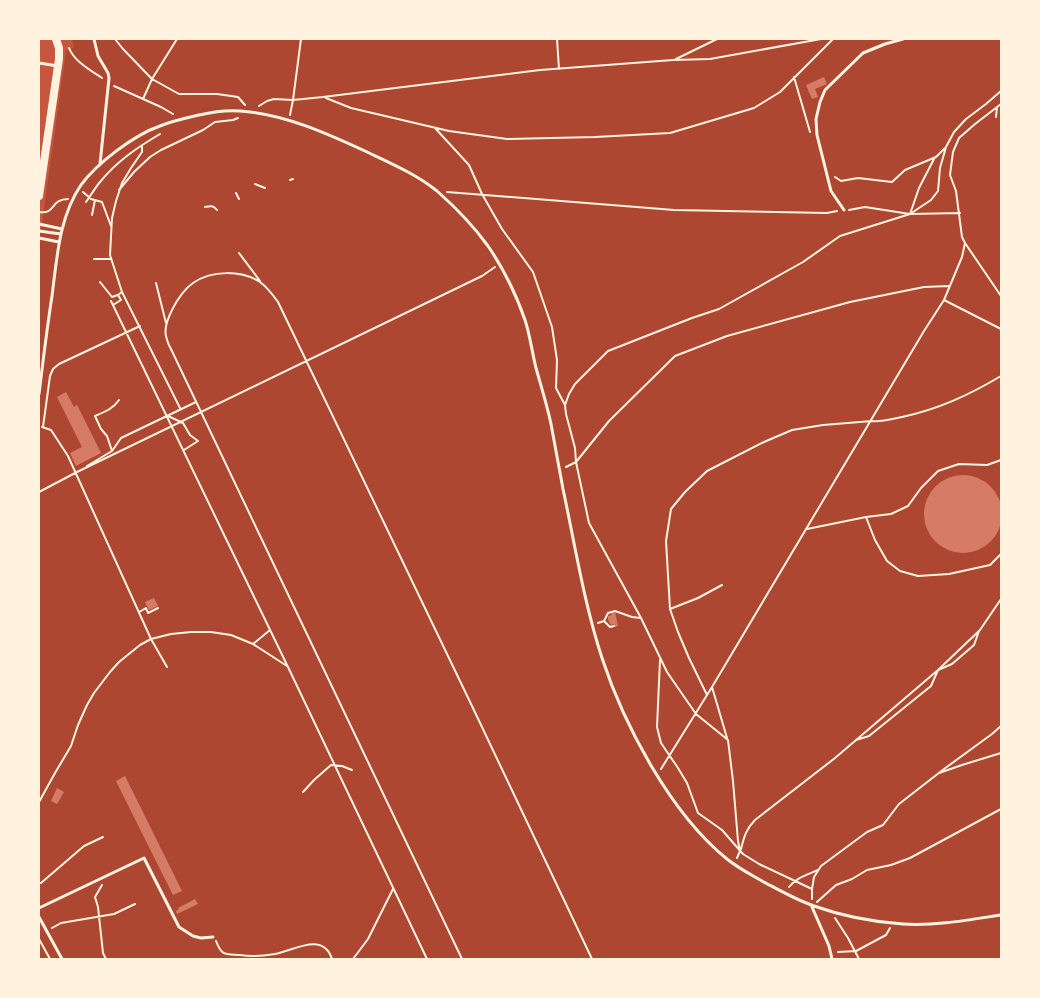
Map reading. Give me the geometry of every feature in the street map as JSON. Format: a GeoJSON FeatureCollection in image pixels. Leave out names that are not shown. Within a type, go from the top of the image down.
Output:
{"type":"FeatureCollection","features":[{"type":"Feature","properties":{"kind":"street"},"geometry":{"type":"LineString","coordinates":[[39,196],[58,63],[59,48],[56,39]]}},
{"type":"Feature","properties":{"kind":"lane"},"geometry":{"type":"LineString","coordinates":[[94,39],[98,56],[108,74],[109,82],[100,164]]}},
{"type":"Feature","properties":{"kind":"lane"},"geometry":{"type":"LineString","coordinates":[[844,210],[831,190],[817,135],[816,119],[820,102],[825,90],[863,53],[903,39]]}},
{"type":"Feature","properties":{"kind":"lane"},"geometry":{"type":"LineString","coordinates":[[39,63],[58,63]]}},
{"type":"Feature","properties":{"kind":"lane"},"geometry":{"type":"LineString","coordinates":[[39,394],[60,234],[73,199],[100,164],[141,134],[181,119],[218,112],[236,110],[265,114],[293,122],[346,142],[416,176],[437,192],[467,220],[500,265],[516,297],[525,321],[550,421],[584,590],[606,672],[621,708],[638,741],[657,775],[684,814],[714,848],[735,865],[784,893],[812,906],[857,918],[902,924],[944,924],[1001,915]]}},
{"type":"Feature","properties":{"kind":"lane"},"geometry":{"type":"LineString","coordinates":[[39,224],[62,229]]}},
{"type":"Feature","properties":{"kind":"lane"},"geometry":{"type":"LineString","coordinates":[[39,231],[60,234]]}},
{"type":"Feature","properties":{"kind":"lane"},"geometry":{"type":"LineString","coordinates":[[39,238],[59,242]]}},
{"type":"Feature","properties":{"kind":"lane"},"geometry":{"type":"LineString","coordinates":[[39,908],[144,858],[179,927],[192,936],[201,938],[214,936]]}},
{"type":"Feature","properties":{"kind":"lane"},"geometry":{"type":"LineString","coordinates":[[812,906],[822,928],[832,959]]}},
{"type":"Feature","properties":{"kind":"lane"},"geometry":{"type":"LineString","coordinates":[[39,916],[62,959]]}},
{"type":"Feature","properties":{"kind":"path"},"geometry":{"type":"LineString","coordinates":[[115,39],[152,79],[179,94],[217,94],[238,97],[251,112]]}},
{"type":"Feature","properties":{"kind":"path"},"geometry":{"type":"LineString","coordinates":[[143,99],[152,79],[177,39]]}},
{"type":"Feature","properties":{"kind":"path"},"geometry":{"type":"LineString","coordinates":[[293,122],[290,116],[294,100],[301,39]]}},
{"type":"Feature","properties":{"kind":"path"},"geometry":{"type":"LineString","coordinates":[[557,39],[559,68]]}},
{"type":"Feature","properties":{"kind":"path"},"geometry":{"type":"LineString","coordinates":[[673,60],[716,39]]}},
{"type":"Feature","properties":{"kind":"path"},"geometry":{"type":"LineString","coordinates":[[119,190],[141,165],[161,150],[203,130],[215,122],[233,120],[274,99],[294,100],[323,97],[559,68],[710,59],[820,39]]}},
{"type":"Feature","properties":{"kind":"path"},"geometry":{"type":"LineString","coordinates":[[323,97],[351,108],[435,128],[507,139],[670,133],[754,108],[780,92],[833,39]]}},
{"type":"Feature","properties":{"kind":"path"},"geometry":{"type":"LineString","coordinates":[[71,54],[82,64],[117,88],[161,107],[181,119]]}},
{"type":"Feature","properties":{"kind":"path"},"geometry":{"type":"LineString","coordinates":[[794,77],[809,132]]}},
{"type":"Feature","properties":{"kind":"path"},"geometry":{"type":"LineString","coordinates":[[565,405],[575,384],[608,351],[719,309],[803,262],[840,236],[910,214],[931,200],[938,191],[940,168],[946,147],[954,132],[966,119],[1001,91]]}},
{"type":"Feature","properties":{"kind":"path"},"geometry":{"type":"LineString","coordinates":[[1001,104],[959,138],[953,152],[950,175],[956,191],[964,243],[1001,296]]}},
{"type":"Feature","properties":{"kind":"path"},"geometry":{"type":"LineString","coordinates":[[996,117],[997,107]]}},
{"type":"Feature","properties":{"kind":"path"},"geometry":{"type":"LineString","coordinates":[[435,128],[468,164],[502,229],[533,272],[552,327],[557,360],[556,388],[565,405],[589,523],[667,672],[696,714],[728,740]]}},
{"type":"Feature","properties":{"kind":"path"},"geometry":{"type":"LineString","coordinates":[[86,202],[101,181],[116,165],[161,133]]}},
{"type":"Feature","properties":{"kind":"path"},"geometry":{"type":"LineString","coordinates":[[142,145],[142,152],[123,179],[119,190],[112,218],[110,255],[122,292],[181,409]]}},
{"type":"Feature","properties":{"kind":"path"},"geometry":{"type":"LineString","coordinates":[[910,214],[919,188],[936,157],[946,147]]}},
{"type":"Feature","properties":{"kind":"path"},"geometry":{"type":"LineString","coordinates":[[827,172],[841,181],[858,178],[892,182],[905,170],[936,157]]}},
{"type":"Feature","properties":{"kind":"path"},"geometry":{"type":"LineString","coordinates":[[255,184],[266,188]]}},
{"type":"Feature","properties":{"kind":"path"},"geometry":{"type":"LineString","coordinates":[[79,189],[89,198],[102,202],[112,228]]}},
{"type":"Feature","properties":{"kind":"path"},"geometry":{"type":"LineString","coordinates":[[437,192],[674,210],[827,213],[865,207],[910,214],[960,213]]}},
{"type":"Feature","properties":{"kind":"path"},"geometry":{"type":"LineString","coordinates":[[236,193],[239,199]]}},
{"type":"Feature","properties":{"kind":"path"},"geometry":{"type":"LineString","coordinates":[[39,212],[46,213],[50,211],[56,203],[65,198],[73,199]]}},
{"type":"Feature","properties":{"kind":"path"},"geometry":{"type":"LineString","coordinates":[[92,215],[95,200]]}},
{"type":"Feature","properties":{"kind":"path"},"geometry":{"type":"LineString","coordinates":[[205,207],[214,207],[217,210]]}},
{"type":"Feature","properties":{"kind":"path"},"geometry":{"type":"LineString","coordinates":[[657,775],[696,714],[944,300],[962,257],[964,243]]}},
{"type":"Feature","properties":{"kind":"path"},"geometry":{"type":"LineString","coordinates":[[239,253],[278,302],[592,959]]}},
{"type":"Feature","properties":{"kind":"path"},"geometry":{"type":"LineString","coordinates":[[94,258],[112,259]]}},
{"type":"Feature","properties":{"kind":"path"},"geometry":{"type":"LineString","coordinates":[[39,492],[76,472],[482,276],[500,265]]}},
{"type":"Feature","properties":{"kind":"path"},"geometry":{"type":"LineString","coordinates":[[166,326],[176,301],[194,282],[204,277],[227,273],[252,278],[261,283]]}},
{"type":"Feature","properties":{"kind":"path"},"geometry":{"type":"LineString","coordinates":[[100,282],[112,297],[122,292]]}},
{"type":"Feature","properties":{"kind":"path"},"geometry":{"type":"LineString","coordinates":[[156,282],[170,347],[462,959]]}},
{"type":"Feature","properties":{"kind":"path"},"geometry":{"type":"LineString","coordinates":[[560,470],[576,462],[610,421],[675,356],[727,336],[850,302],[924,287],[949,286]]}},
{"type":"Feature","properties":{"kind":"path"},"geometry":{"type":"LineString","coordinates":[[113,305],[121,300],[118,295]]}},
{"type":"Feature","properties":{"kind":"path"},"geometry":{"type":"LineString","coordinates":[[944,300],[1001,329]]}},
{"type":"Feature","properties":{"kind":"path"},"geometry":{"type":"LineString","coordinates":[[112,301],[427,959]]}},
{"type":"Feature","properties":{"kind":"path"},"geometry":{"type":"LineString","coordinates":[[140,326],[59,364],[53,369],[50,376],[43,427],[51,430],[68,456],[138,612],[167,667]]}},
{"type":"Feature","properties":{"kind":"path"},"geometry":{"type":"LineString","coordinates":[[707,695],[685,649],[670,610],[666,541],[671,510],[684,492],[707,471],[792,430],[823,425],[879,421],[909,415],[941,406],[968,395],[1001,376]]}},
{"type":"Feature","properties":{"kind":"path"},"geometry":{"type":"LineString","coordinates":[[112,450],[108,436],[101,429],[94,416],[110,409],[119,400]]}},
{"type":"Feature","properties":{"kind":"path"},"geometry":{"type":"LineString","coordinates":[[76,472],[112,450],[121,438],[196,402]]}},
{"type":"Feature","properties":{"kind":"path"},"geometry":{"type":"LineString","coordinates":[[168,416],[183,422],[190,435],[198,441],[184,450]]}},
{"type":"Feature","properties":{"kind":"path"},"geometry":{"type":"LineString","coordinates":[[807,529],[891,514],[908,506],[921,488],[938,471],[959,464],[987,466],[1001,460]]}},
{"type":"Feature","properties":{"kind":"path"},"geometry":{"type":"LineString","coordinates":[[866,517],[875,540],[887,561],[900,572],[918,576],[949,574],[990,565],[1001,554]]}},
{"type":"Feature","properties":{"kind":"path"},"geometry":{"type":"LineString","coordinates":[[670,610],[722,585]]}},
{"type":"Feature","properties":{"kind":"path"},"geometry":{"type":"LineString","coordinates":[[735,865],[744,836],[755,820],[835,758],[938,670],[980,630],[1001,599]]}},
{"type":"Feature","properties":{"kind":"path"},"geometry":{"type":"LineString","coordinates":[[138,612],[146,608],[148,613],[158,608]]}},
{"type":"Feature","properties":{"kind":"path"},"geometry":{"type":"LineString","coordinates":[[604,622],[608,613],[615,611],[640,618]]}},
{"type":"Feature","properties":{"kind":"path"},"geometry":{"type":"LineString","coordinates":[[592,624],[604,622],[610,627],[614,626]]}},
{"type":"Feature","properties":{"kind":"path"},"geometry":{"type":"LineString","coordinates":[[253,644],[270,630]]}},
{"type":"Feature","properties":{"kind":"path"},"geometry":{"type":"LineString","coordinates":[[854,741],[869,736],[931,686],[938,670],[952,664],[974,645],[980,630]]}},
{"type":"Feature","properties":{"kind":"path"},"geometry":{"type":"LineString","coordinates":[[39,802],[54,773],[72,746],[78,725],[94,693],[119,662],[151,639],[191,632],[231,635],[253,644],[288,667]]}},
{"type":"Feature","properties":{"kind":"path"},"geometry":{"type":"LineString","coordinates":[[273,657],[280,651]]}},
{"type":"Feature","properties":{"kind":"path"},"geometry":{"type":"LineString","coordinates":[[660,658],[657,727],[661,743],[687,783],[698,813],[722,830],[743,854],[759,864],[812,889]]}},
{"type":"Feature","properties":{"kind":"path"},"geometry":{"type":"LineString","coordinates":[[712,687],[728,740],[740,851]]}},
{"type":"Feature","properties":{"kind":"path"},"geometry":{"type":"LineString","coordinates":[[812,906],[814,877],[821,866],[867,832],[883,825],[899,804],[1001,726]]}},
{"type":"Feature","properties":{"kind":"path"},"geometry":{"type":"LineString","coordinates":[[937,774],[1001,753]]}},
{"type":"Feature","properties":{"kind":"path"},"geometry":{"type":"LineString","coordinates":[[303,792],[331,765],[342,766],[352,770]]}},
{"type":"Feature","properties":{"kind":"path"},"geometry":{"type":"LineString","coordinates":[[371,780],[375,778]]}},
{"type":"Feature","properties":{"kind":"path"},"geometry":{"type":"LineString","coordinates":[[812,906],[836,885],[868,870],[891,865],[910,858],[1001,809]]}},
{"type":"Feature","properties":{"kind":"path"},"geometry":{"type":"LineString","coordinates":[[41,883],[84,846],[103,837]]}},
{"type":"Feature","properties":{"kind":"path"},"geometry":{"type":"LineString","coordinates":[[784,893],[793,881],[818,870]]}},
{"type":"Feature","properties":{"kind":"path"},"geometry":{"type":"LineString","coordinates":[[106,959],[103,953],[98,907],[95,897],[108,875]]}},
{"type":"Feature","properties":{"kind":"path"},"geometry":{"type":"LineString","coordinates":[[353,959],[368,939],[393,889]]}},
{"type":"Feature","properties":{"kind":"path"},"geometry":{"type":"LineString","coordinates":[[46,931],[62,923],[114,914],[135,904]]}},
{"type":"Feature","properties":{"kind":"path"},"geometry":{"type":"LineString","coordinates":[[829,910],[856,951],[859,959]]}},
{"type":"Feature","properties":{"kind":"path"},"geometry":{"type":"LineString","coordinates":[[830,953],[856,951],[886,935],[893,922]]}},
{"type":"Feature","properties":{"kind":"path"},"geometry":{"type":"LineString","coordinates":[[214,936],[220,951],[226,954],[252,957],[276,954],[304,945],[315,944],[324,947],[330,953],[332,959]]}},
{"type":"Feature","properties":{"kind":"path"},"geometry":{"type":"LineString","coordinates":[[39,939],[50,959]]}},
{"type":"Feature","properties":{"kind":"shaded area"},"geometry":{"type":"Polygon","coordinates":[[[72,39],[1001,39],[1001,959],[39,959],[39,245],[66,51],[74,47],[72,39]]]}},
{"type":"Feature","properties":{"kind":"building"},"geometry":{"type":"Polygon","coordinates":[[[824,77],[827,84],[815,89],[818,97],[812,99],[806,85],[824,77]]]}},
{"type":"Feature","properties":{"kind":"building"},"geometry":{"type":"Polygon","coordinates":[[[66,392],[74,407],[77,405],[101,453],[76,466],[70,453],[82,447],[57,397],[66,392]]]}},
{"type":"Feature","properties":{"kind":"building"},"geometry":{"type":"Polygon","coordinates":[[[963,475],[978,478],[991,486],[999,499],[1002,514],[999,529],[991,542],[978,550],[963,553],[948,550],[935,542],[927,529],[924,514],[927,499],[935,486],[948,478],[963,475]]]}},
{"type":"Feature","properties":{"kind":"building"},"geometry":{"type":"Polygon","coordinates":[[[154,598],[158,606],[149,610],[145,602],[154,598]]]}},
{"type":"Feature","properties":{"kind":"building"},"geometry":{"type":"Polygon","coordinates":[[[615,612],[618,626],[615,627],[614,624],[611,625],[608,616],[615,612]]]}},
{"type":"Feature","properties":{"kind":"building"},"geometry":{"type":"Polygon","coordinates":[[[125,776],[182,891],[173,895],[116,781],[125,776]]]}},
{"type":"Feature","properties":{"kind":"building"},"geometry":{"type":"Polygon","coordinates":[[[57,788],[64,792],[57,804],[51,801],[57,788]]]}},
{"type":"Feature","properties":{"kind":"building"},"geometry":{"type":"Polygon","coordinates":[[[195,899],[198,904],[177,914],[178,908],[195,899]]]}}]}
